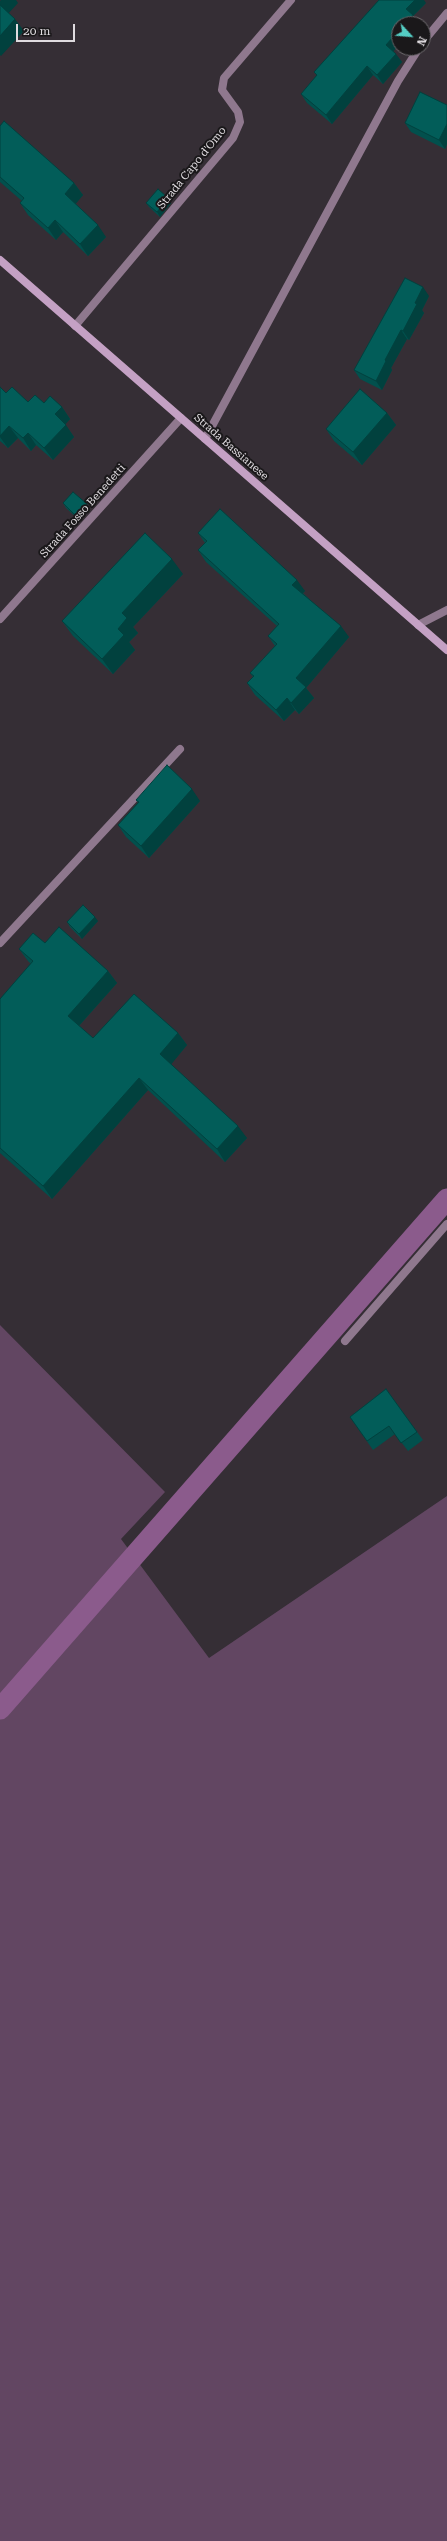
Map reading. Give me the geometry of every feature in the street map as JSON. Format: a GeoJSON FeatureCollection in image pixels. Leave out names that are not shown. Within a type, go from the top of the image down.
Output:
{"type":"FeatureCollection","features":[{"type":"Feature","properties":{"kind":"street","name":"Strada Capo d'Omo"},"geometry":{"type":"LineString","coordinates":[[75,326],[233,138],[240,122],[238,112],[222,90],[224,78],[291,0]]}},
{"type":"Feature","properties":{"kind":"street"},"geometry":{"type":"LineString","coordinates":[[431,32],[447,13]]}},
{"type":"Feature","properties":{"kind":"street"},"geometry":{"type":"LineString","coordinates":[[205,439],[398,81],[414,56]]}},
{"type":"Feature","properties":{"kind":"street","name":"Strada Bassianese"},"geometry":{"type":"LineString","coordinates":[[0,260],[447,650]]}},
{"type":"Feature","properties":{"kind":"street","name":"Strada Fosso Benedetti"},"geometry":{"type":"LineString","coordinates":[[0,618],[181,418]]}},
{"type":"Feature","properties":{"kind":"street"},"geometry":{"type":"LineString","coordinates":[[418,624],[447,610]]}},
{"type":"Feature","properties":{"kind":"street"},"geometry":{"type":"LineString","coordinates":[[0,943],[180,749]]}},
{"type":"Feature","properties":{"kind":"street"},"geometry":{"type":"LineString","coordinates":[[345,1341],[447,1224]]}},
{"type":"Feature","properties":{"kind":"shaded area"},"geometry":{"type":"Polygon","coordinates":[[[0,1325],[165,1492],[121,1539],[209,1658],[447,1496],[447,2541],[0,2541],[0,1325]]]}},
{"type":"Feature","properties":{"kind":"building"},"geometry":{"type":"Polygon","coordinates":[[[379,0],[415,0],[406,9],[413,15],[412,16],[391,16],[391,39],[386,45],[391,50],[391,56],[394,56],[377,75],[367,66],[326,115],[301,94],[317,75],[314,72],[379,0]]]}},
{"type":"Feature","properties":{"kind":"building"},"geometry":{"type":"Polygon","coordinates":[[[0,5],[15,19],[0,36],[0,5]]]}},
{"type":"Feature","properties":{"kind":"building"},"geometry":{"type":"Polygon","coordinates":[[[420,92],[447,105],[447,124],[439,140],[405,123],[420,92]]]}},
{"type":"Feature","properties":{"kind":"building"},"geometry":{"type":"Polygon","coordinates":[[[4,121],[74,183],[65,194],[98,225],[80,244],[55,220],[48,228],[20,203],[24,198],[0,177],[0,126],[4,121]]]}},
{"type":"Feature","properties":{"kind":"building"},"geometry":{"type":"Polygon","coordinates":[[[158,189],[168,198],[157,212],[146,203],[158,189]]]}},
{"type":"Feature","properties":{"kind":"building"},"geometry":{"type":"Polygon","coordinates":[[[405,278],[423,287],[415,303],[417,304],[403,331],[401,330],[385,360],[386,361],[376,381],[354,370],[405,278]]]}},
{"type":"Feature","properties":{"kind":"building"},"geometry":{"type":"Polygon","coordinates":[[[0,387],[6,393],[12,387],[28,402],[35,395],[44,403],[50,396],[62,407],[55,414],[66,425],[44,448],[28,433],[23,438],[9,426],[0,436],[0,387]]]}},
{"type":"Feature","properties":{"kind":"building"},"geometry":{"type":"Polygon","coordinates":[[[360,389],[387,413],[353,452],[326,429],[360,389]]]}},
{"type":"Feature","properties":{"kind":"building"},"geometry":{"type":"Polygon","coordinates":[[[73,492],[87,504],[76,516],[63,503],[73,492]]]}},
{"type":"Feature","properties":{"kind":"building"},"geometry":{"type":"Polygon","coordinates":[[[220,509],[297,580],[292,585],[341,626],[296,678],[306,687],[291,703],[287,698],[276,710],[247,683],[254,676],[250,673],[277,644],[268,636],[279,624],[198,550],[207,541],[198,533],[220,509]]]}},
{"type":"Feature","properties":{"kind":"building"},"geometry":{"type":"Polygon","coordinates":[[[145,533],[172,559],[122,613],[127,618],[118,629],[124,635],[102,659],[62,621],[145,533]]]}},
{"type":"Feature","properties":{"kind":"building"},"geometry":{"type":"Polygon","coordinates":[[[167,765],[192,789],[141,846],[118,825],[139,802],[136,800],[167,765]]]}},
{"type":"Feature","properties":{"kind":"building"},"geometry":{"type":"Polygon","coordinates":[[[83,905],[95,917],[79,934],[67,922],[83,905]]]}},
{"type":"Feature","properties":{"kind":"building"},"geometry":{"type":"Polygon","coordinates":[[[59,927],[108,971],[68,1016],[93,1038],[134,994],[178,1033],[160,1054],[238,1126],[217,1149],[139,1078],[43,1186],[0,1148],[0,999],[33,961],[19,949],[33,933],[45,943],[59,927]]]}},
{"type":"Feature","properties":{"kind":"building"},"geometry":{"type":"Polygon","coordinates":[[[386,1389],[417,1432],[401,1443],[389,1426],[367,1441],[350,1417],[386,1389]]]}},
{"type":"Feature","properties":{"kind":"waterway"},"geometry":{"type":"LineString","coordinates":[[0,1709],[447,1199]]}}]}
